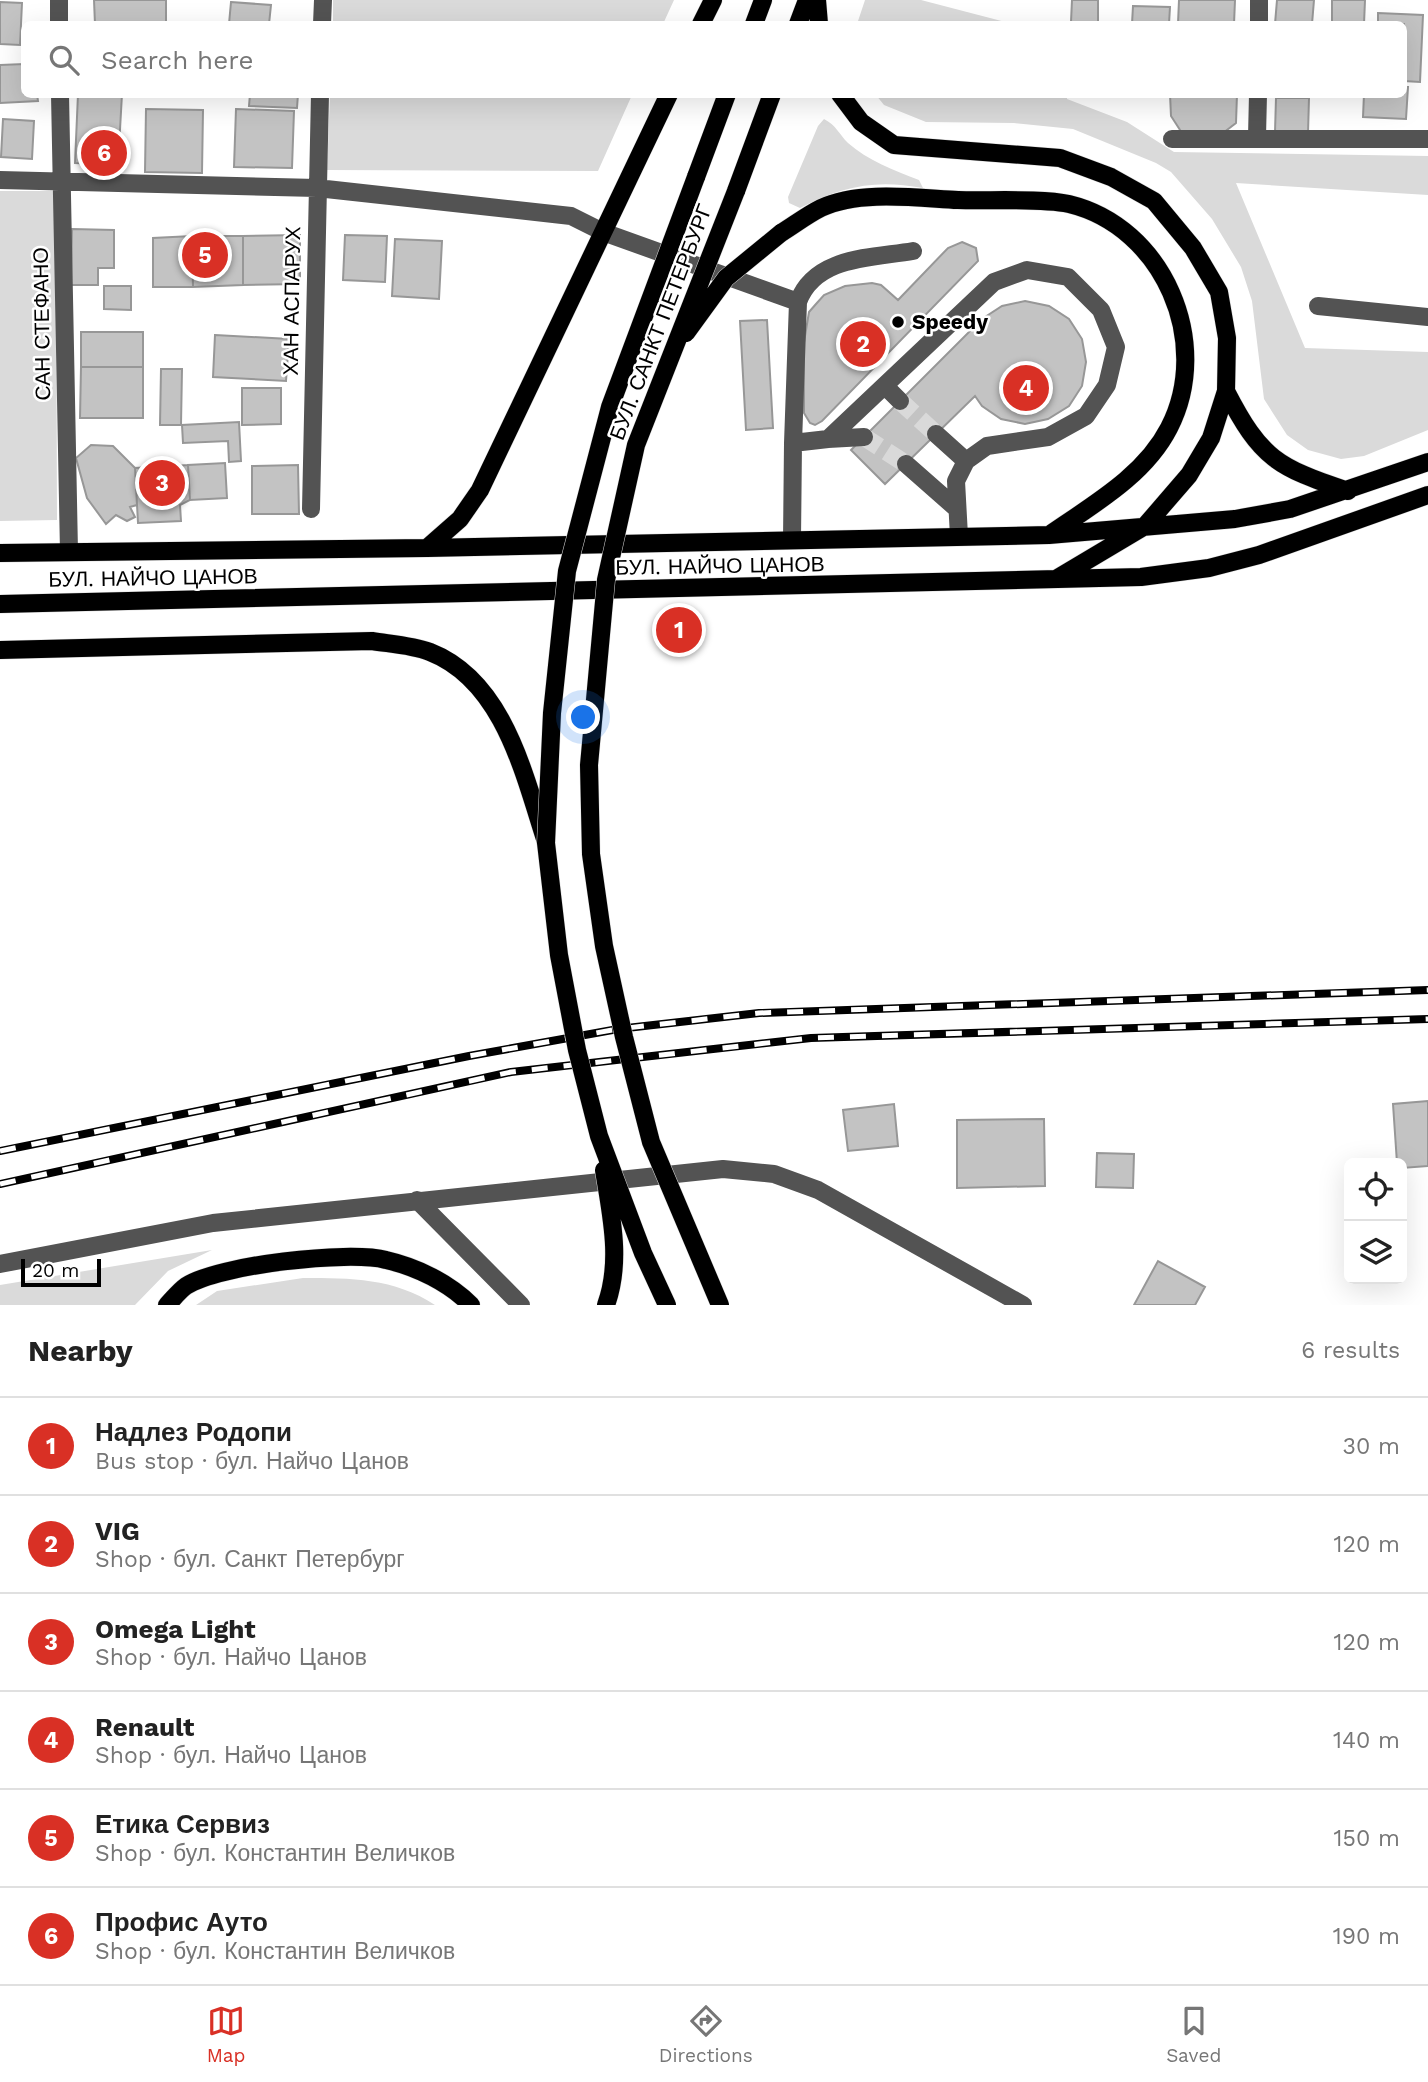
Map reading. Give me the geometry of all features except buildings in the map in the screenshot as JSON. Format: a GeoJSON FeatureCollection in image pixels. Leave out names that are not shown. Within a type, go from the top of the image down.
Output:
{"type":"FeatureCollection","features":[{"type":"Feature","properties":{"kind":"main road"},"geometry":{"type":"LineString","coordinates":[[703,21],[713,0]]}},
{"type":"Feature","properties":{"kind":"main road"},"geometry":{"type":"LineString","coordinates":[[755,21],[763,0]]}},
{"type":"Feature","properties":{"kind":"main road"},"geometry":{"type":"LineString","coordinates":[[799,21],[807,0]]}},
{"type":"Feature","properties":{"kind":"main road"},"geometry":{"type":"LineString","coordinates":[[817,0],[819,21]]}},
{"type":"Feature","properties":{"kind":"main road"},"geometry":{"type":"LineString","coordinates":[[427,548],[460,519],[480,490],[666,98]]}},
{"type":"Feature","properties":{"kind":"main road","name":"БУЛ. САНКТ ПЕТЕРБУРГ"},"geometry":{"type":"LineString","coordinates":[[667,1305],[643,1253],[599,1136],[577,1050],[559,955],[546,843],[552,713],[567,571],[610,407],[726,98]]}},
{"type":"Feature","properties":{"kind":"main road","name":"БУЛ. САНКТ ПЕТЕРБУРГ"},"geometry":{"type":"LineString","coordinates":[[720,1305],[651,1142],[604,946],[591,854],[589,765],[606,580],[636,445],[667,359],[736,191],[771,98]]}},
{"type":"Feature","properties":{"kind":"main road"},"geometry":{"type":"LineString","coordinates":[[843,98],[861,122],[894,145],[1060,158],[1111,177],[1154,201],[1193,248],[1219,292],[1227,338],[1226,391],[1211,438],[1189,475],[1145,526],[1053,580]]}},
{"type":"Feature","properties":{"kind":"main road"},"geometry":{"type":"LineString","coordinates":[[667,359],[726,278],[781,233],[824,207],[887,197],[1068,204],[1106,218],[1137,243],[1167,281],[1182,321],[1188,354],[1184,391],[1169,429],[1144,463],[1111,492],[1049,535]]}},
{"type":"Feature","properties":{"kind":"main road"},"geometry":{"type":"LineString","coordinates":[[1226,391],[1247,432],[1269,455],[1296,473],[1348,492]]}},
{"type":"Feature","properties":{"kind":"main road","name":"БУЛ. НАЙЧО ЦАНОВ"},"geometry":{"type":"LineString","coordinates":[[0,553],[427,548],[1049,535],[1235,519],[1290,509],[1348,492],[1428,462]]}},
{"type":"Feature","properties":{"kind":"main road","name":"БУЛ. НАЙЧО ЦАНОВ"},"geometry":{"type":"LineString","coordinates":[[0,604],[1141,577],[1209,568],[1259,555],[1428,495]]}},
{"type":"Feature","properties":{"kind":"main road"},"geometry":{"type":"LineString","coordinates":[[0,650],[372,641],[432,652],[464,674],[489,699],[507,728],[546,843]]}},
{"type":"Feature","properties":{"kind":"main road"},"geometry":{"type":"LineString","coordinates":[[599,1136],[616,1246],[611,1291],[606,1305]]}},
{"type":"Feature","properties":{"kind":"main road"},"geometry":{"type":"LineString","coordinates":[[167,1305],[186,1286],[243,1266],[357,1257],[385,1259],[413,1269],[443,1283],[471,1305]]}},
{"type":"Feature","properties":{"kind":"street"},"geometry":{"type":"LineString","coordinates":[[59,0],[59,21]]}},
{"type":"Feature","properties":{"kind":"street"},"geometry":{"type":"LineString","coordinates":[[322,21],[323,0]]}},
{"type":"Feature","properties":{"kind":"street"},"geometry":{"type":"LineString","coordinates":[[1259,0],[1259,21]]}},
{"type":"Feature","properties":{"kind":"street","name":"САН СТЕФАНО"},"geometry":{"type":"LineString","coordinates":[[60,98],[69,552]]}},
{"type":"Feature","properties":{"kind":"street","name":"ХАН АСПАРУХ"},"geometry":{"type":"LineString","coordinates":[[311,509],[320,98]]}},
{"type":"Feature","properties":{"kind":"street"},"geometry":{"type":"LineString","coordinates":[[1257,137],[1258,98]]}},
{"type":"Feature","properties":{"kind":"street"},"geometry":{"type":"LineString","coordinates":[[1172,139],[1428,139]]}},
{"type":"Feature","properties":{"kind":"street"},"geometry":{"type":"LineString","coordinates":[[0,180],[317,188],[571,216],[603,232],[797,302]]}},
{"type":"Feature","properties":{"kind":"street"},"geometry":{"type":"LineString","coordinates":[[792,540],[797,302],[803,287],[833,264],[914,251]]}},
{"type":"Feature","properties":{"kind":"street"},"geometry":{"type":"LineString","coordinates":[[828,439],[994,282],[1027,270],[1068,277],[1101,310],[1116,347],[1107,386],[1086,416],[1048,437],[987,446],[966,461],[956,481],[959,536]]}},
{"type":"Feature","properties":{"kind":"street"},"geometry":{"type":"LineString","coordinates":[[1318,306],[1428,317]]}},
{"type":"Feature","properties":{"kind":"street"},"geometry":{"type":"LineString","coordinates":[[886,387],[900,401]]}},
{"type":"Feature","properties":{"kind":"street"},"geometry":{"type":"LineString","coordinates":[[936,434],[966,461]]}},
{"type":"Feature","properties":{"kind":"street"},"geometry":{"type":"LineString","coordinates":[[793,443],[864,438]]}},
{"type":"Feature","properties":{"kind":"street"},"geometry":{"type":"LineString","coordinates":[[906,464],[956,508]]}},
{"type":"Feature","properties":{"kind":"street"},"geometry":{"type":"LineString","coordinates":[[0,1264],[213,1223],[723,1169],[774,1174],[858,1210],[1024,1305]]}},
{"type":"Feature","properties":{"kind":"street"},"geometry":{"type":"LineString","coordinates":[[417,1200],[521,1305]]}},
{"type":"Feature","properties":{"kind":"shaded area"},"geometry":{"type":"Polygon","coordinates":[[[333,0],[674,0],[664,21],[333,21],[333,0]]]}},
{"type":"Feature","properties":{"kind":"shaded area"},"geometry":{"type":"Polygon","coordinates":[[[865,0],[921,0],[1002,21],[858,21],[865,0]]]}},
{"type":"Feature","properties":{"kind":"shaded area"},"geometry":{"type":"Polygon","coordinates":[[[330,98],[631,98],[598,171],[327,170],[330,98]]]}},
{"type":"Feature","properties":{"kind":"shaded area"},"geometry":{"type":"Polygon","coordinates":[[[878,98],[1067,98],[1127,122],[1174,152],[1428,156],[1428,195],[1236,183],[1305,348],[1428,352],[1428,430],[1364,456],[1341,459],[1308,450],[1287,435],[1264,399],[1252,301],[1241,267],[1212,219],[1171,172],[1156,163],[1073,129],[1014,123],[926,122],[884,105],[878,98]]]}},
{"type":"Feature","properties":{"kind":"shaded area"},"geometry":{"type":"Polygon","coordinates":[[[824,119],[864,155],[919,180],[923,188],[890,184],[860,186],[831,194],[800,208],[789,203],[788,197],[818,126],[824,119]]]}},
{"type":"Feature","properties":{"kind":"shaded area"},"geometry":{"type":"Polygon","coordinates":[[[0,191],[56,191],[57,520],[0,521],[0,191]]]}},
{"type":"Feature","properties":{"kind":"shaded area"},"geometry":{"type":"Polygon","coordinates":[[[212,1250],[168,1271],[135,1305],[0,1305],[0,1285],[212,1250]]]}},
{"type":"Feature","properties":{"kind":"shaded area"},"geometry":{"type":"Polygon","coordinates":[[[303,1278],[372,1281],[404,1289],[435,1305],[196,1305],[217,1291],[303,1278]]]}},
{"type":"Feature","properties":{"kind":"tunnel"},"geometry":{"type":"LineString","coordinates":[[900,401],[936,434]]}},
{"type":"Feature","properties":{"kind":"tunnel"},"geometry":{"type":"LineString","coordinates":[[864,437],[906,464]]}},
{"type":"Feature","properties":{"kind":"railway"},"geometry":{"type":"LineString","coordinates":[[0,1151],[469,1056],[618,1029],[759,1013],[1428,990]]}},
{"type":"Feature","properties":{"kind":"railway"},"geometry":{"type":"LineString","coordinates":[[0,1184],[511,1072],[811,1038],[1428,1019]]}},
{"type":"Feature","properties":{"kind":"place","name":"Профис Ауто"},"geometry":{"type":"Point","coordinates":[104,153]}},
{"type":"Feature","properties":{"kind":"place","name":"Етика Сервиз"},"geometry":{"type":"Point","coordinates":[205,255]}},
{"type":"Feature","properties":{"kind":"place","name":"Speedy"},"geometry":{"type":"Point","coordinates":[898,322]}},
{"type":"Feature","properties":{"kind":"place","name":"VIG"},"geometry":{"type":"Point","coordinates":[863,344]}},
{"type":"Feature","properties":{"kind":"place","name":"Renault"},"geometry":{"type":"Point","coordinates":[1026,388]}},
{"type":"Feature","properties":{"kind":"place","name":"Omega Light"},"geometry":{"type":"Point","coordinates":[162,483]}},
{"type":"Feature","properties":{"kind":"place","name":"Надлез Родопи"},"geometry":{"type":"Point","coordinates":[679,630]}}]}
